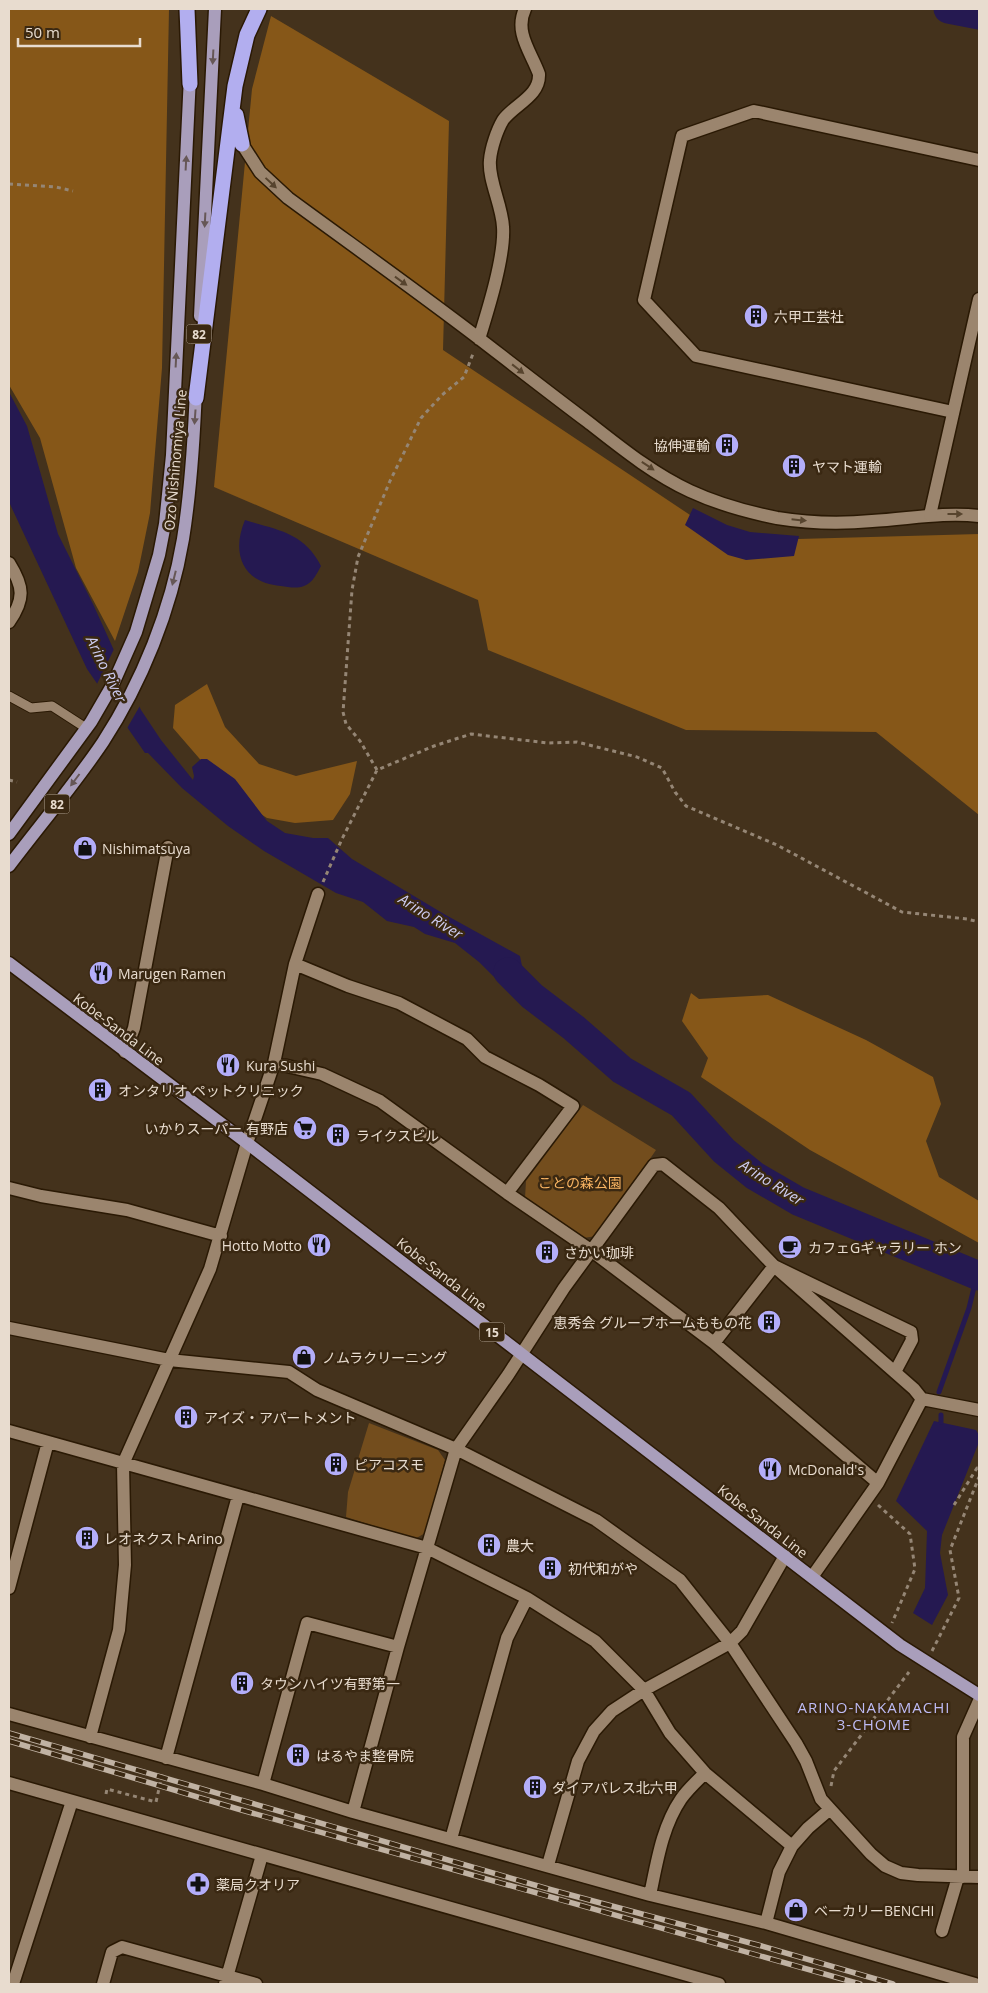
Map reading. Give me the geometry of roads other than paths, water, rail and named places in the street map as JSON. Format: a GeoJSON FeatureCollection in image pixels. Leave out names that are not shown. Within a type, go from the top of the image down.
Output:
{"type":"FeatureCollection","features":[{"type":"Feature","properties":{"kind":"highway"},"geometry":{"type":"LineString","coordinates":[[187,9],[190,84]]}},
{"type":"Feature","properties":{"kind":"highway"},"geometry":{"type":"LineString","coordinates":[[196,398],[235,86],[247,36],[259,9]]}},
{"type":"Feature","properties":{"kind":"highway"},"geometry":{"type":"LineString","coordinates":[[235,86],[236,120],[242,144]]}},
{"type":"Feature","properties":{"kind":"main road","name":"Ozo Nishinomiya Line"},"geometry":{"type":"LineString","coordinates":[[9,834],[89,725],[112,684],[136,632],[159,554],[169,491],[172,455],[194,9]]}},
{"type":"Feature","properties":{"kind":"main road","name":"Ozo Nishinomiya Line"},"geometry":{"type":"LineString","coordinates":[[9,866],[103,741],[129,698],[150,654],[166,609],[183,540],[196,398],[215,9]]}},
{"type":"Feature","properties":{"kind":"main road","name":"Kobe-Sanda Line"},"geometry":{"type":"LineString","coordinates":[[9,963],[247,1143],[886,1634],[926,1663],[979,1695]]}},
{"type":"Feature","properties":{"kind":"street"},"geometry":{"type":"LineString","coordinates":[[479,339],[498,268],[504,229],[490,160],[497,134],[504,120],[535,91],[540,81],[540,74],[521,33],[520,18],[525,9]]}},
{"type":"Feature","properties":{"kind":"street"},"geometry":{"type":"LineString","coordinates":[[953,412],[696,356],[644,300],[682,136],[754,111],[979,160]]}},
{"type":"Feature","properties":{"kind":"street"},"geometry":{"type":"LineString","coordinates":[[242,144],[255,165],[273,185],[635,458],[689,490],[717,502],[778,518],[807,521],[841,523],[930,515],[957,514],[979,516]]}},
{"type":"Feature","properties":{"kind":"street"},"geometry":{"type":"LineString","coordinates":[[930,515],[979,299]]}},
{"type":"Feature","properties":{"kind":"street"},"geometry":{"type":"LineString","coordinates":[[9,563],[22,593],[18,608],[9,622]]}},
{"type":"Feature","properties":{"kind":"street"},"geometry":{"type":"LineString","coordinates":[[125,1052],[134,1028],[168,847]]}},
{"type":"Feature","properties":{"kind":"street"},"geometry":{"type":"LineString","coordinates":[[90,1737],[119,1630],[126,1565],[123,1464],[210,1269],[247,1143],[274,1063],[295,964],[318,894]]}},
{"type":"Feature","properties":{"kind":"street"},"geometry":{"type":"LineString","coordinates":[[295,964],[348,986],[399,1004],[467,1039],[485,1057],[576,1102],[507,1193]]}},
{"type":"Feature","properties":{"kind":"street"},"geometry":{"type":"LineString","coordinates":[[274,1063],[322,1074],[380,1101],[507,1193],[592,1251],[714,1343],[878,1483]]}},
{"type":"Feature","properties":{"kind":"street"},"geometry":{"type":"LineString","coordinates":[[353,1812],[398,1647],[456,1449],[564,1288],[654,1165],[663,1164],[719,1208],[774,1266],[914,1389],[922,1399],[979,1410]]}},
{"type":"Feature","properties":{"kind":"street"},"geometry":{"type":"LineString","coordinates":[[9,1188],[41,1196],[128,1210],[221,1236]]}},
{"type":"Feature","properties":{"kind":"street"},"geometry":{"type":"LineString","coordinates":[[774,1266],[911,1332],[912,1340],[895,1372]]}},
{"type":"Feature","properties":{"kind":"street"},"geometry":{"type":"LineString","coordinates":[[714,1343],[774,1266]]}},
{"type":"Feature","properties":{"kind":"street"},"geometry":{"type":"LineString","coordinates":[[832,1318],[841,1299]]}},
{"type":"Feature","properties":{"kind":"street"},"geometry":{"type":"LineString","coordinates":[[9,1328],[168,1360],[289,1372],[317,1390],[456,1449],[596,1520],[680,1580],[730,1643],[796,1743],[806,1761],[821,1799],[885,1866],[901,1872],[918,1875],[979,1877]]}},
{"type":"Feature","properties":{"kind":"street"},"geometry":{"type":"LineString","coordinates":[[812,1578],[878,1483],[922,1399]]}},
{"type":"Feature","properties":{"kind":"street"},"geometry":{"type":"LineString","coordinates":[[9,1431],[428,1548],[528,1598],[595,1641],[644,1690],[670,1733],[705,1772],[792,1846]]}},
{"type":"Feature","properties":{"kind":"street"},"geometry":{"type":"LineString","coordinates":[[9,1588],[48,1442]]}},
{"type":"Feature","properties":{"kind":"street"},"geometry":{"type":"LineString","coordinates":[[166,1758],[238,1496]]}},
{"type":"Feature","properties":{"kind":"street"},"geometry":{"type":"LineString","coordinates":[[548,1865],[578,1761],[594,1731],[612,1712],[644,1690],[730,1643],[742,1631],[785,1556]]}},
{"type":"Feature","properties":{"kind":"street"},"geometry":{"type":"LineString","coordinates":[[451,1839],[507,1638],[528,1598]]}},
{"type":"Feature","properties":{"kind":"street"},"geometry":{"type":"LineString","coordinates":[[263,1784],[307,1623],[398,1647]]}},
{"type":"Feature","properties":{"kind":"street"},"geometry":{"type":"LineString","coordinates":[[942,1931],[960,1877],[963,1737],[979,1701]]}},
{"type":"Feature","properties":{"kind":"street"},"geometry":{"type":"LineString","coordinates":[[9,1714],[263,1784],[353,1812],[650,1895],[766,1923],[975,1984]]}},
{"type":"Feature","properties":{"kind":"street"},"geometry":{"type":"LineString","coordinates":[[650,1895],[660,1848],[669,1821],[682,1798],[705,1772]]}},
{"type":"Feature","properties":{"kind":"street"},"geometry":{"type":"LineString","coordinates":[[9,1783],[719,1984]]}},
{"type":"Feature","properties":{"kind":"street"},"geometry":{"type":"LineString","coordinates":[[13,1984],[72,1801]]}},
{"type":"Feature","properties":{"kind":"street"},"geometry":{"type":"LineString","coordinates":[[766,1923],[779,1872],[792,1846],[808,1828],[830,1810]]}},
{"type":"Feature","properties":{"kind":"street"},"geometry":{"type":"LineString","coordinates":[[226,1980],[262,1855]]}},
{"type":"Feature","properties":{"kind":"street"},"geometry":{"type":"LineString","coordinates":[[103,1984],[112,1952],[122,1947],[226,1980],[256,1984]]}},
{"type":"Feature","properties":{"kind":"lane"},"geometry":{"type":"LineString","coordinates":[[9,696],[31,708],[52,706],[89,725]]}},
{"type":"Feature","properties":{"kind":"water"},"geometry":{"type":"Polygon","coordinates":[[[9,392],[27,426],[58,534],[93,604],[141,710],[161,740],[193,780],[192,767],[201,759],[207,759],[235,779],[267,821],[285,833],[313,838],[328,838],[352,859],[444,914],[520,956],[522,966],[545,991],[532,1007],[513,996],[479,962],[455,943],[425,934],[414,927],[387,921],[363,902],[336,893],[264,851],[228,826],[182,788],[148,753],[145,753],[87,669],[9,502],[9,392]]]}},
{"type":"Feature","properties":{"kind":"water"},"geometry":{"type":"Polygon","coordinates":[[[693,508],[727,525],[750,532],[799,536],[794,556],[746,560],[728,555],[685,525],[693,508]]]}},
{"type":"Feature","properties":{"kind":"water"},"geometry":{"type":"Polygon","coordinates":[[[245,520],[289,534],[306,546],[321,566],[312,580],[307,585],[295,588],[268,584],[257,579],[249,572],[243,564],[239,544],[245,520]]]}},
{"type":"Feature","properties":{"kind":"water"},"geometry":{"type":"Polygon","coordinates":[[[934,1421],[976,1430],[979,1435],[979,1442],[942,1535],[940,1553],[948,1595],[932,1625],[913,1613],[925,1588],[927,1531],[896,1501],[934,1421]]]}},
{"type":"Feature","properties":{"kind":"waterway"},"geometry":{"type":"LineString","coordinates":[[948,9],[979,15]]}},
{"type":"Feature","properties":{"kind":"waterway","name":"Arino River"},"geometry":{"type":"LineString","coordinates":[[508,972],[532,996],[574,1028],[622,1070],[681,1104],[724,1151],[755,1176],[798,1201],[979,1276]]}},
{"type":"Feature","properties":{"kind":"waterway"},"geometry":{"type":"LineString","coordinates":[[939,1392],[969,1308],[977,1275]]}},
{"type":"Feature","properties":{"kind":"waterway"},"geometry":{"type":"LineString","coordinates":[[941,1415],[941,1422]]}},
{"type":"Feature","properties":{"kind":"railway"},"geometry":{"type":"LineString","coordinates":[[9,1733],[552,1890],[758,1945],[893,1984]]}},
{"type":"Feature","properties":{"kind":"railway"},"geometry":{"type":"LineString","coordinates":[[9,1741],[238,1809],[860,1984]]}},
{"type":"Feature","properties":{"kind":"place","name":"六甲工芸社"},"geometry":{"type":"Point","coordinates":[756,316]}},
{"type":"Feature","properties":{"kind":"place","name":"協伸運輸"},"geometry":{"type":"Point","coordinates":[727,445]}},
{"type":"Feature","properties":{"kind":"place","name":"ヤマト運輸"},"geometry":{"type":"Point","coordinates":[794,466]}},
{"type":"Feature","properties":{"kind":"place","name":"Nishimatsuya"},"geometry":{"type":"Point","coordinates":[85,848]}},
{"type":"Feature","properties":{"kind":"place","name":"Marugen Ramen"},"geometry":{"type":"Point","coordinates":[101,973]}},
{"type":"Feature","properties":{"kind":"place","name":"Kura Sushi"},"geometry":{"type":"Point","coordinates":[228,1065]}},
{"type":"Feature","properties":{"kind":"place","name":"オンタリオ ペットクリニック"},"geometry":{"type":"Point","coordinates":[100,1090]}},
{"type":"Feature","properties":{"kind":"place","name":"いかりスーパー 有野店"},"geometry":{"type":"Point","coordinates":[305,1128]}},
{"type":"Feature","properties":{"kind":"place","name":"ライクスビル"},"geometry":{"type":"Point","coordinates":[338,1135]}},
{"type":"Feature","properties":{"kind":"place","name":"Hotto Motto"},"geometry":{"type":"Point","coordinates":[319,1245]}},
{"type":"Feature","properties":{"kind":"place","name":"カフェGギャラリー ホン"},"geometry":{"type":"Point","coordinates":[790,1247]}},
{"type":"Feature","properties":{"kind":"place","name":"さかい珈琲"},"geometry":{"type":"Point","coordinates":[547,1252]}},
{"type":"Feature","properties":{"kind":"place","name":"恵秀会 グループホームももの花"},"geometry":{"type":"Point","coordinates":[769,1322]}},
{"type":"Feature","properties":{"kind":"place","name":"ノムラクリーニング"},"geometry":{"type":"Point","coordinates":[304,1357]}},
{"type":"Feature","properties":{"kind":"place","name":"アイズ・アパートメント"},"geometry":{"type":"Point","coordinates":[186,1417]}},
{"type":"Feature","properties":{"kind":"place","name":"ピアコスモ"},"geometry":{"type":"Point","coordinates":[336,1464]}},
{"type":"Feature","properties":{"kind":"place","name":"McDonald's"},"geometry":{"type":"Point","coordinates":[770,1469]}},
{"type":"Feature","properties":{"kind":"place","name":"レオネクストArino"},"geometry":{"type":"Point","coordinates":[87,1538]}},
{"type":"Feature","properties":{"kind":"place","name":"農大"},"geometry":{"type":"Point","coordinates":[489,1545]}},
{"type":"Feature","properties":{"kind":"place","name":"初代和がや"},"geometry":{"type":"Point","coordinates":[550,1568]}},
{"type":"Feature","properties":{"kind":"place","name":"タウンハイツ有野第一"},"geometry":{"type":"Point","coordinates":[242,1683]}},
{"type":"Feature","properties":{"kind":"place","name":"はるやま整骨院"},"geometry":{"type":"Point","coordinates":[298,1755]}},
{"type":"Feature","properties":{"kind":"place","name":"ダイアパレス北六甲"},"geometry":{"type":"Point","coordinates":[535,1787]}},
{"type":"Feature","properties":{"kind":"place","name":"薬局クオリア"},"geometry":{"type":"Point","coordinates":[198,1884]}},
{"type":"Feature","properties":{"kind":"place","name":"ベーカリーBENCHI"},"geometry":{"type":"Point","coordinates":[796,1910]}},
{"type":"Feature","properties":{"kind":"district","name":"ARINO-NAKAMACHI 3-CHOME"},"geometry":{"type":"Point","coordinates":[874,1716]}},
{"type":"Feature","properties":{"kind":"park label","name":"ことの森公園"},"geometry":{"type":"Point","coordinates":[580,1182]}}]}
